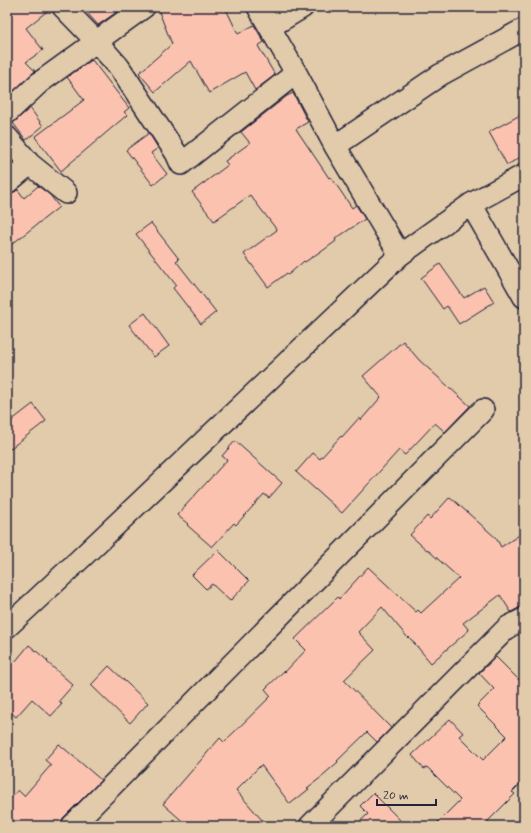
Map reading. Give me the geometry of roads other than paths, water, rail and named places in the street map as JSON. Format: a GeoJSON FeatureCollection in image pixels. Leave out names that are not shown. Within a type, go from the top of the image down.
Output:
{"type":"FeatureCollection","features":[{"type":"Feature","properties":{"kind":"street"},"geometry":{"type":"LineString","coordinates":[[62,7],[96,41],[119,67],[176,153],[181,164],[296,73]]}},
{"type":"Feature","properties":{"kind":"street"},"geometry":{"type":"LineString","coordinates":[[7,113],[39,82],[144,7]]}},
{"type":"Feature","properties":{"kind":"street"},"geometry":{"type":"LineString","coordinates":[[258,7],[296,73],[335,146],[400,255]]}},
{"type":"Feature","properties":{"kind":"street"},"geometry":{"type":"LineString","coordinates":[[270,27],[303,7]]}},
{"type":"Feature","properties":{"kind":"street"},"geometry":{"type":"LineString","coordinates":[[335,146],[440,75],[524,29]]}},
{"type":"Feature","properties":{"kind":"street"},"geometry":{"type":"LineString","coordinates":[[7,137],[30,164],[66,193]]}},
{"type":"Feature","properties":{"kind":"street"},"geometry":{"type":"LineString","coordinates":[[7,183],[30,164]]}},
{"type":"Feature","properties":{"kind":"street"},"geometry":{"type":"LineString","coordinates":[[7,627],[78,562],[400,255],[471,204],[524,175]]}},
{"type":"Feature","properties":{"kind":"street"},"geometry":{"type":"LineString","coordinates":[[471,204],[524,297]]}},
{"type":"Feature","properties":{"kind":"street"},"geometry":{"type":"LineString","coordinates":[[72,826],[483,410]]}},
{"type":"Feature","properties":{"kind":"street"},"geometry":{"type":"LineString","coordinates":[[310,826],[508,627],[524,619]]}}]}
